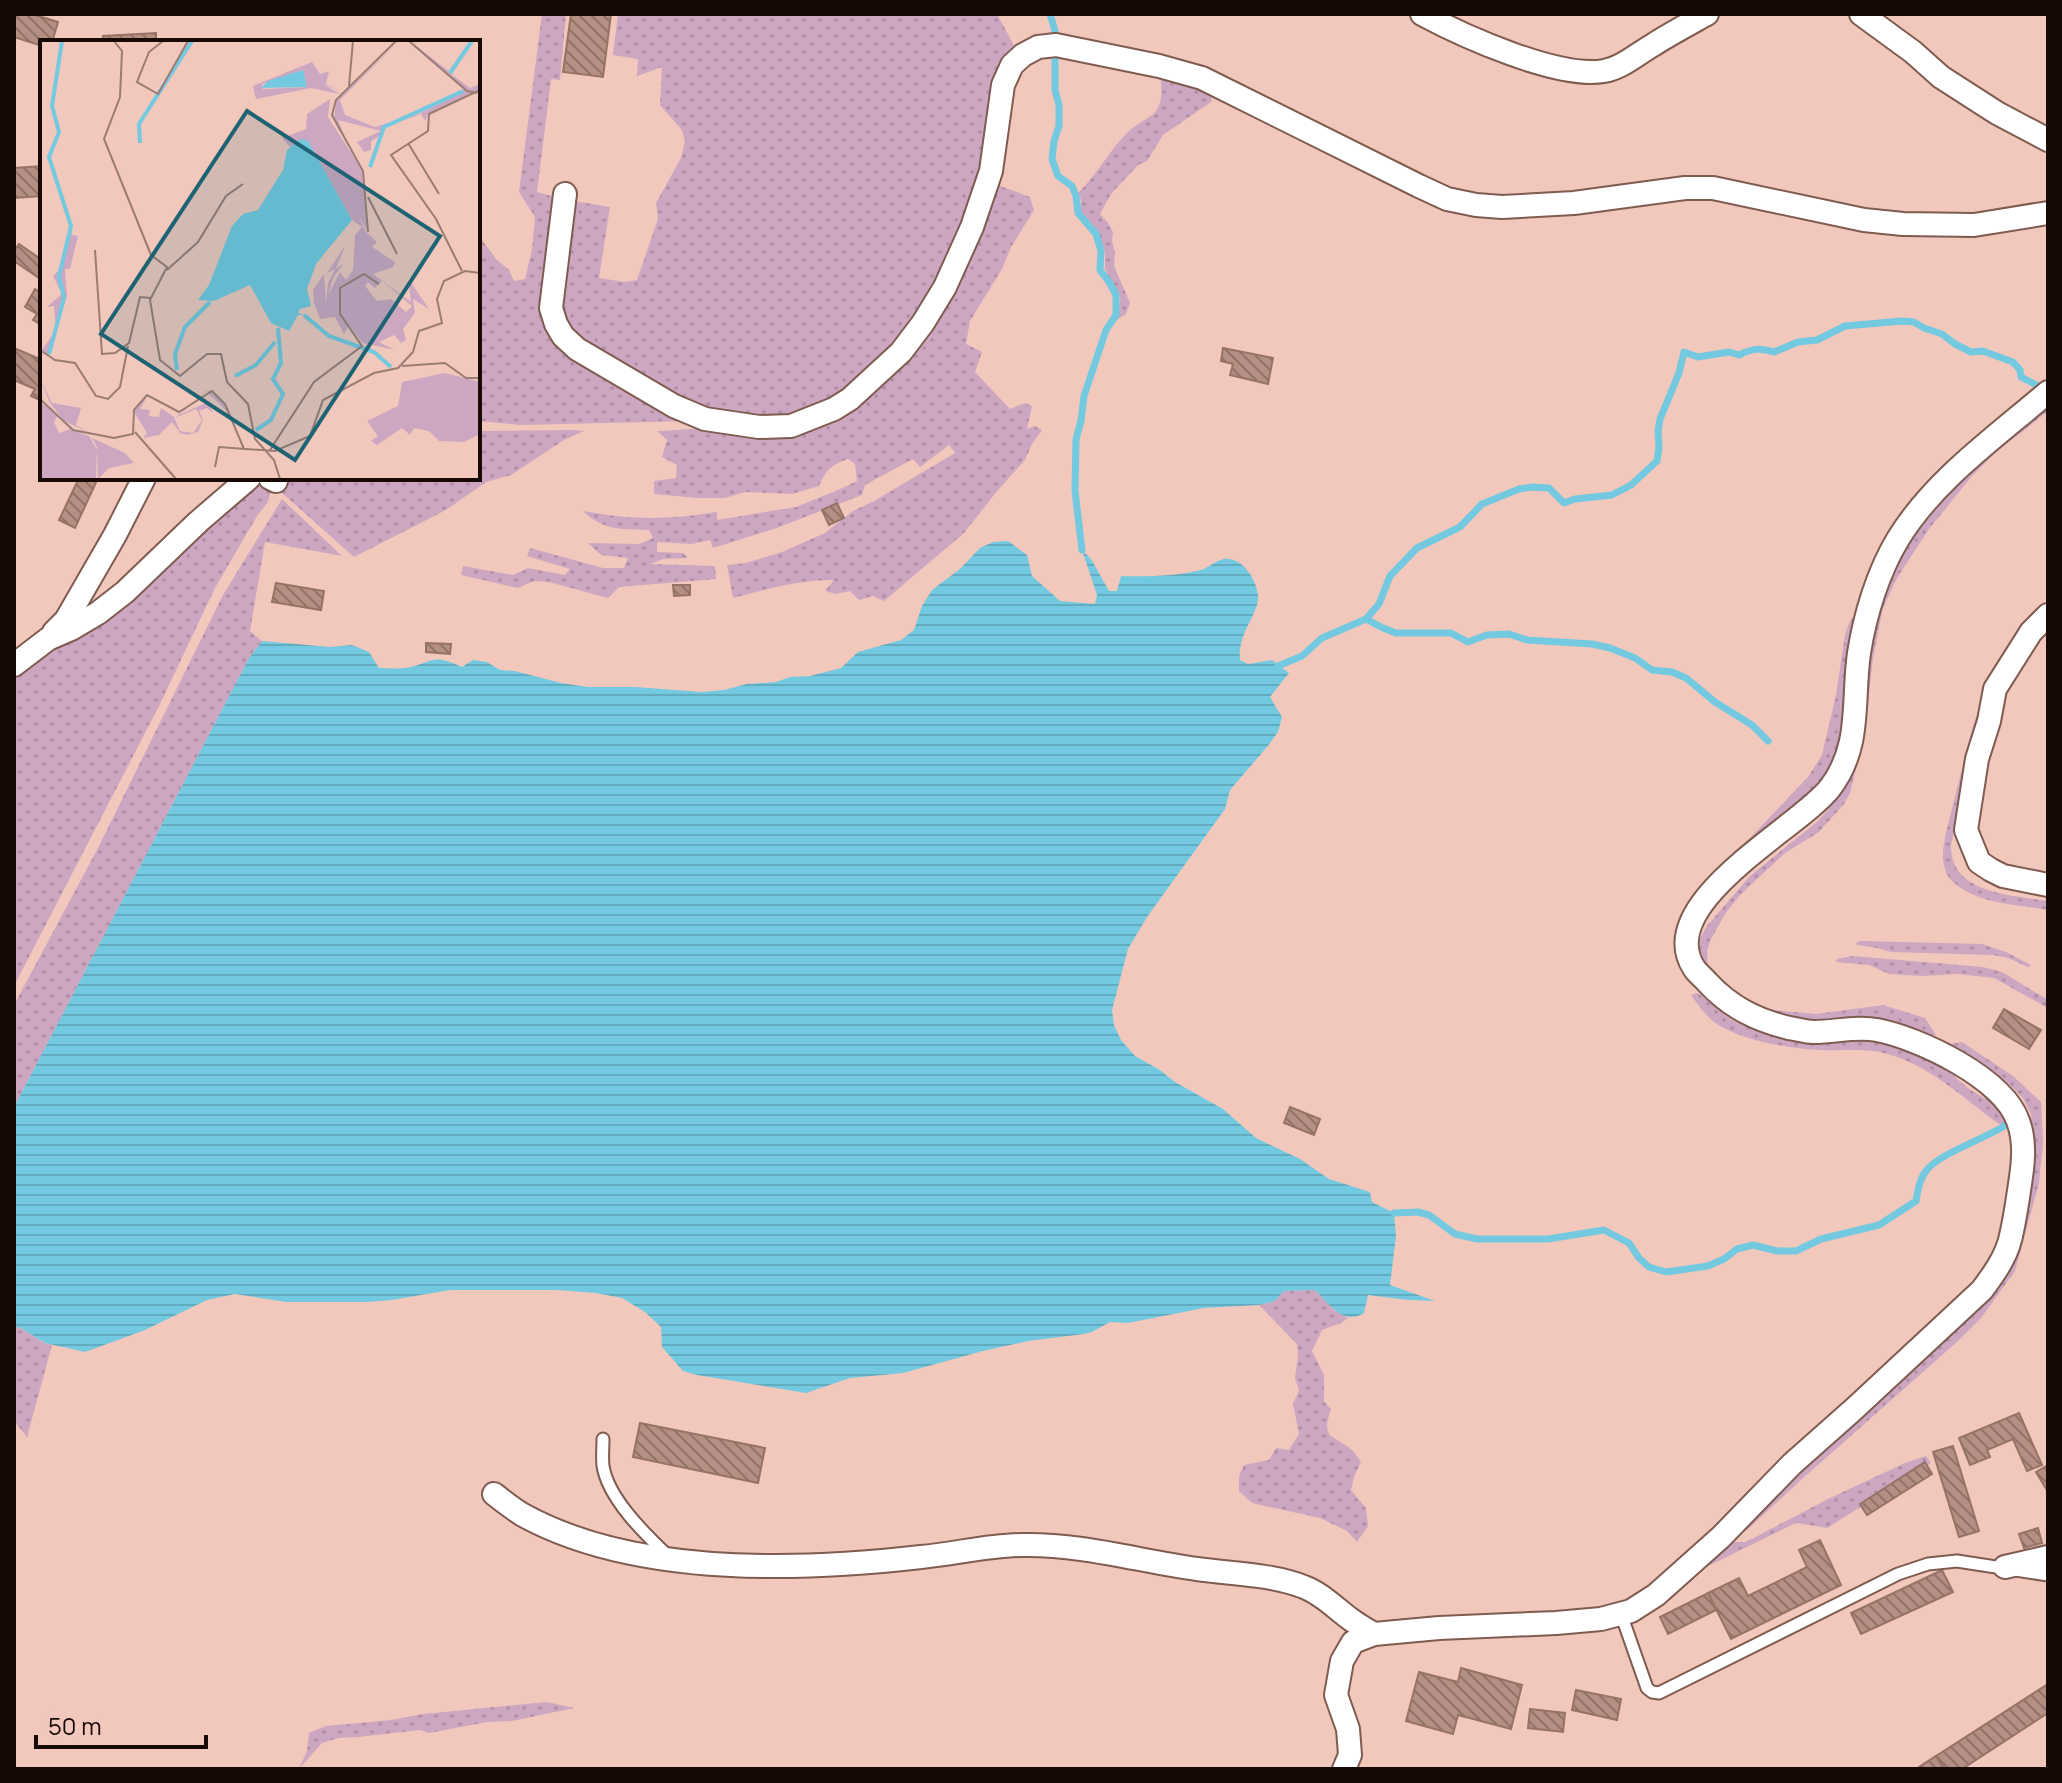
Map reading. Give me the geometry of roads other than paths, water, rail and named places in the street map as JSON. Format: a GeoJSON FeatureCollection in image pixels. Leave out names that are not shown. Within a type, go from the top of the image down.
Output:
{"type":"FeatureCollection","features":[{"type":"Feature","properties":{"kind":"street"},"geometry":{"type":"LineString","coordinates":[[1422,14],[1490,45],[1577,72],[1604,71],[1623,64],[1707,14]]}},
{"type":"Feature","properties":{"kind":"street"},"geometry":{"type":"LineString","coordinates":[[1861,14],[1941,77],[1997,113],[2048,140]]}},
{"type":"Feature","properties":{"kind":"street"},"geometry":{"type":"LineString","coordinates":[[565,194],[551,308],[563,336],[577,349],[674,406],[705,419],[759,427],[791,426],[834,409],[850,399],[901,352],[923,323],[945,287],[972,227],[991,171],[1003,85],[1012,65],[1038,47],[1056,45],[1202,78],[1447,199],[1476,205],[1528,207],[1685,188],[1713,188],[1852,218],[1903,224],[1974,225],[2048,213]]}},
{"type":"Feature","properties":{"kind":"street"},"geometry":{"type":"LineString","coordinates":[[1344,1769],[1350,1755],[1348,1729],[1336,1695],[1342,1661],[1353,1642],[1374,1634],[1571,1622],[1601,1619],[1631,1611],[1656,1595],[1721,1537],[1792,1464],[1982,1290],[1998,1266],[2009,1242],[2024,1142],[2017,1117],[2002,1096],[1979,1076],[1945,1054],[1898,1035],[1874,1029],[1810,1032],[1768,1023],[1743,1012],[1721,997],[1693,967],[1686,944],[1689,924],[1714,890],[1829,790],[1842,769],[1853,738],[1859,653],[1874,589],[1898,538],[1929,498],[2048,392]]}},
{"type":"Feature","properties":{"kind":"street"},"geometry":{"type":"LineString","coordinates":[[14,665],[48,639],[66,620],[143,480]]}},
{"type":"Feature","properties":{"kind":"street"},"geometry":{"type":"LineString","coordinates":[[48,639],[98,613],[125,592],[247,480]]}},
{"type":"Feature","properties":{"kind":"street"},"geometry":{"type":"LineString","coordinates":[[2048,615],[2031,632],[1995,689],[1977,759],[1966,830],[1979,862],[2003,876],[2048,885]]}},
{"type":"Feature","properties":{"kind":"street"},"geometry":{"type":"LineString","coordinates":[[494,1494],[521,1514],[576,1538],[619,1550],[670,1558],[735,1565],[802,1565],[920,1558],[1019,1545],[1060,1545],[1152,1562],[1271,1578],[1305,1587],[1374,1634]]}},
{"type":"Feature","properties":{"kind":"street"},"geometry":{"type":"LineString","coordinates":[[2005,1567],[2048,1557]]}},
{"type":"Feature","properties":{"kind":"lane"},"geometry":{"type":"LineString","coordinates":[[603,1439],[603,1466],[609,1484],[639,1525],[670,1558]]}},
{"type":"Feature","properties":{"kind":"lane"},"geometry":{"type":"LineString","coordinates":[[1621,1614],[1647,1688],[1659,1693],[1898,1574],[1928,1564],[1957,1561],[2048,1575]]}},
{"type":"Feature","properties":{"kind":"water"},"geometry":{"type":"Polygon","coordinates":[[[1008,541],[1027,555],[1032,576],[1060,601],[1095,604],[1097,595],[1082,550],[1091,559],[1109,591],[1117,591],[1121,576],[1192,572],[1225,559],[1240,563],[1252,578],[1258,602],[1242,641],[1240,660],[1248,664],[1272,660],[1289,673],[1270,697],[1282,717],[1278,732],[1230,790],[1225,809],[1147,917],[1128,949],[1112,1010],[1114,1025],[1121,1040],[1135,1056],[1223,1109],[1256,1138],[1300,1159],[1329,1179],[1370,1192],[1372,1202],[1394,1213],[1396,1236],[1390,1285],[1435,1301],[1368,1295],[1364,1313],[1349,1317],[1337,1312],[1315,1290],[1284,1291],[1275,1301],[1259,1305],[1204,1308],[1128,1323],[1110,1322],[1084,1334],[1028,1341],[903,1373],[850,1378],[806,1393],[683,1371],[662,1347],[661,1327],[645,1312],[622,1298],[596,1293],[450,1290],[367,1302],[286,1302],[235,1294],[207,1300],[145,1330],[85,1352],[45,1343],[19,1327],[14,1329],[14,1107],[249,658],[262,641],[330,647],[352,645],[369,652],[379,668],[405,668],[438,659],[462,667],[473,660],[487,662],[500,670],[588,687],[702,692],[724,690],[841,668],[858,652],[901,640],[914,630],[922,606],[932,590],[960,569],[980,548],[993,542],[1008,541]]]}},
{"type":"Feature","properties":{"kind":"waterway"},"geometry":{"type":"LineString","coordinates":[[1050,14],[1055,31],[1055,90],[1059,105],[1059,126],[1052,159],[1058,176],[1072,186],[1078,213],[1096,234],[1101,251],[1100,270],[1116,295],[1116,315],[1106,330],[1084,396],[1076,439],[1075,491],[1082,550]]}},
{"type":"Feature","properties":{"kind":"waterway"},"geometry":{"type":"LineString","coordinates":[[1278,666],[1302,656],[1322,638],[1366,619],[1379,604],[1390,576],[1417,548],[1460,527],[1482,504],[1519,489],[1533,487],[1549,488],[1564,503],[1612,495],[1631,485],[1657,461],[1660,419],[1684,352],[1698,357],[1729,352],[1739,355],[1756,349],[1774,352],[1798,342],[1817,340],[1845,326],[1914,322],[1942,334],[1971,352],[1983,351],[2013,362],[2020,370],[2021,377],[2038,386]]}},
{"type":"Feature","properties":{"kind":"waterway"},"geometry":{"type":"LineString","coordinates":[[1366,619],[1396,633],[1451,633],[1468,642],[1487,635],[1509,634],[1527,640],[1610,648],[1635,658],[1652,670],[1672,672],[1686,678],[1715,702],[1752,725],[1768,741]]}},
{"type":"Feature","properties":{"kind":"waterway"},"geometry":{"type":"LineString","coordinates":[[1394,1213],[1429,1215],[1455,1234],[1477,1239],[1548,1239],[1604,1230],[1629,1243],[1649,1267],[1666,1272],[1708,1266],[1737,1249],[1753,1245],[1777,1251],[1796,1251],[1821,1239],[1879,1225],[1916,1201],[1922,1178],[1932,1164],[2009,1123]]}}]}
